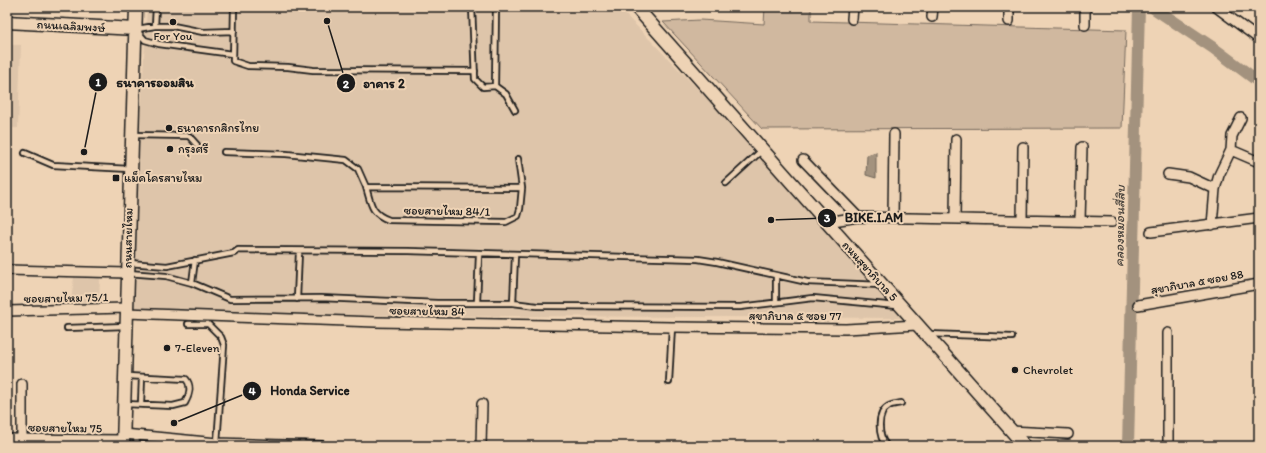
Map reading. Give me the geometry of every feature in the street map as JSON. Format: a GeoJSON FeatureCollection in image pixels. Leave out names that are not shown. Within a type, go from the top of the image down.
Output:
{"type":"FeatureCollection","features":[{"type":"Feature","properties":{"kind":"main road","name":"ถนนสายไหม"},"geometry":{"type":"LineString","coordinates":[[123,440],[136,7]]}},
{"type":"Feature","properties":{"kind":"main road","name":"ถนนสุขาภิบาล 5"},"geometry":{"type":"LineString","coordinates":[[636,7],[1025,446]]}},
{"type":"Feature","properties":{"kind":"main road","name":"ถนนเฉลิมพงษ์"},"geometry":{"type":"LineString","coordinates":[[7,22],[135,29]]}},
{"type":"Feature","properties":{"kind":"street"},"geometry":{"type":"LineString","coordinates":[[852,19],[853,7]]}},
{"type":"Feature","properties":{"kind":"street"},"geometry":{"type":"LineString","coordinates":[[932,17],[933,7]]}},
{"type":"Feature","properties":{"kind":"street"},"geometry":{"type":"LineString","coordinates":[[1009,7],[1009,21]]}},
{"type":"Feature","properties":{"kind":"street"},"geometry":{"type":"LineString","coordinates":[[1085,7],[1085,25]]}},
{"type":"Feature","properties":{"kind":"street"},"geometry":{"type":"LineString","coordinates":[[1216,7],[1259,39]]}},
{"type":"Feature","properties":{"kind":"street"},"geometry":{"type":"LineString","coordinates":[[1212,224],[1215,189],[1219,174],[1232,150],[1232,136],[1241,118]]}},
{"type":"Feature","properties":{"kind":"street"},"geometry":{"type":"LineString","coordinates":[[893,218],[894,134]]}},
{"type":"Feature","properties":{"kind":"street"},"geometry":{"type":"LineString","coordinates":[[955,219],[956,139]]}},
{"type":"Feature","properties":{"kind":"street"},"geometry":{"type":"LineString","coordinates":[[1022,220],[1023,147]]}},
{"type":"Feature","properties":{"kind":"street"},"geometry":{"type":"LineString","coordinates":[[1080,221],[1082,147]]}},
{"type":"Feature","properties":{"kind":"street"},"geometry":{"type":"LineString","coordinates":[[1232,150],[1259,162]]}},
{"type":"Feature","properties":{"kind":"street"},"geometry":{"type":"LineString","coordinates":[[803,160],[858,217]]}},
{"type":"Feature","properties":{"kind":"street"},"geometry":{"type":"LineString","coordinates":[[1168,174],[1189,177],[1215,189]]}},
{"type":"Feature","properties":{"kind":"street"},"geometry":{"type":"LineString","coordinates":[[827,222],[858,217],[1112,222]]}},
{"type":"Feature","properties":{"kind":"street"},"geometry":{"type":"LineString","coordinates":[[1151,232],[1259,218]]}},
{"type":"Feature","properties":{"kind":"street"},"geometry":{"type":"LineString","coordinates":[[7,270],[127,268]]}},
{"type":"Feature","properties":{"kind":"street","name":"สุขาภิบาล ๕ ซอย 88"},"geometry":{"type":"LineString","coordinates":[[1138,305],[1259,284]]}},
{"type":"Feature","properties":{"kind":"street","name":"ซอยสายไหม 75/1"},"geometry":{"type":"LineString","coordinates":[[7,311],[126,311]]}},
{"type":"Feature","properties":{"kind":"street","name":"ซอยสายไหม 84"},"geometry":{"type":"LineString","coordinates":[[126,311],[375,322],[672,327]]}},
{"type":"Feature","properties":{"kind":"street","name":"สุขาภิบาล ๕ ซอย 77"},"geometry":{"type":"LineString","coordinates":[[672,327],[921,329]]}},
{"type":"Feature","properties":{"kind":"street"},"geometry":{"type":"LineString","coordinates":[[1168,333],[1168,446]]}},
{"type":"Feature","properties":{"kind":"street"},"geometry":{"type":"LineString","coordinates":[[22,384],[22,439]]}},
{"type":"Feature","properties":{"kind":"street"},"geometry":{"type":"LineString","coordinates":[[481,446],[482,404]]}},
{"type":"Feature","properties":{"kind":"street"},"geometry":{"type":"LineString","coordinates":[[1011,431],[1068,434]]}},
{"type":"Feature","properties":{"kind":"street","name":"ซอยสายไหม 75"},"geometry":{"type":"LineString","coordinates":[[7,439],[123,440],[136,435],[217,443],[322,446]]}},
{"type":"Feature","properties":{"kind":"lane"},"geometry":{"type":"LineString","coordinates":[[155,26],[156,7]]}},
{"type":"Feature","properties":{"kind":"lane"},"geometry":{"type":"LineString","coordinates":[[234,7],[233,61],[248,66],[313,70],[475,71]]}},
{"type":"Feature","properties":{"kind":"lane"},"geometry":{"type":"LineString","coordinates":[[472,7],[475,79],[483,87],[495,86],[506,94],[515,110]]}},
{"type":"Feature","properties":{"kind":"lane"},"geometry":{"type":"LineString","coordinates":[[495,86],[496,7],[500,7]]}},
{"type":"Feature","properties":{"kind":"lane"},"geometry":{"type":"LineString","coordinates":[[135,29],[155,26],[173,26],[203,32],[234,31]]}},
{"type":"Feature","properties":{"kind":"lane"},"geometry":{"type":"LineString","coordinates":[[135,29],[144,40],[159,44],[232,54]]}},
{"type":"Feature","properties":{"kind":"lane"},"geometry":{"type":"LineString","coordinates":[[131,135],[189,136],[197,145]]}},
{"type":"Feature","properties":{"kind":"lane"},"geometry":{"type":"LineString","coordinates":[[726,184],[763,150]]}},
{"type":"Feature","properties":{"kind":"lane","name":"ซอยสายไหม 84/1"},"geometry":{"type":"LineString","coordinates":[[224,152],[286,154],[346,160],[358,169],[378,217],[389,220],[506,222],[518,216],[520,209],[522,188],[518,159]]}},
{"type":"Feature","properties":{"kind":"lane"},"geometry":{"type":"LineString","coordinates":[[25,153],[53,166],[130,169]]}},
{"type":"Feature","properties":{"kind":"lane","name":"ซอยสายไหม 84/1"},"geometry":{"type":"LineString","coordinates":[[366,187],[522,188]]}},
{"type":"Feature","properties":{"kind":"lane"},"geometry":{"type":"LineString","coordinates":[[127,268],[167,266],[234,253],[238,250],[299,252],[408,251],[479,255],[698,259],[807,282],[883,286]]}},
{"type":"Feature","properties":{"kind":"lane"},"geometry":{"type":"LineString","coordinates":[[297,299],[299,252]]}},
{"type":"Feature","properties":{"kind":"lane"},"geometry":{"type":"LineString","coordinates":[[477,302],[479,255]]}},
{"type":"Feature","properties":{"kind":"lane"},"geometry":{"type":"LineString","coordinates":[[513,302],[515,255]]}},
{"type":"Feature","properties":{"kind":"lane"},"geometry":{"type":"LineString","coordinates":[[192,283],[195,260]]}},
{"type":"Feature","properties":{"kind":"lane"},"geometry":{"type":"LineString","coordinates":[[127,268],[192,283],[230,299],[321,298],[438,303],[513,302],[537,306],[692,308],[740,307],[813,298],[901,306]]}},
{"type":"Feature","properties":{"kind":"lane"},"geometry":{"type":"LineString","coordinates":[[776,275],[776,302]]}},
{"type":"Feature","properties":{"kind":"lane"},"geometry":{"type":"LineString","coordinates":[[188,324],[208,324],[221,337],[224,346],[217,443]]}},
{"type":"Feature","properties":{"kind":"lane"},"geometry":{"type":"LineString","coordinates":[[67,328],[126,326]]}},
{"type":"Feature","properties":{"kind":"lane"},"geometry":{"type":"LineString","coordinates":[[669,382],[672,327]]}},
{"type":"Feature","properties":{"kind":"lane"},"geometry":{"type":"LineString","coordinates":[[921,329],[1012,337]]}},
{"type":"Feature","properties":{"kind":"lane"},"geometry":{"type":"LineString","coordinates":[[124,404],[173,406],[185,403],[189,397],[189,383],[186,379],[125,376]]}},
{"type":"Feature","properties":{"kind":"lane"},"geometry":{"type":"LineString","coordinates":[[141,404],[142,377]]}},
{"type":"Feature","properties":{"kind":"lane"},"geometry":{"type":"LineString","coordinates":[[887,446],[880,433],[880,422],[883,412],[889,406],[901,403]]}},
{"type":"Feature","properties":{"kind":"lane"},"geometry":{"type":"LineString","coordinates":[[136,435],[137,446]]}},
{"type":"Feature","properties":{"kind":"shaded area"},"geometry":{"type":"Polygon","coordinates":[[[147,7],[618,7],[827,222],[912,318],[271,315],[129,311],[147,7]]]}},
{"type":"Feature","properties":{"kind":"shaded area"},"geometry":{"type":"Polygon","coordinates":[[[765,7],[811,7],[811,21],[1126,30],[1122,128],[762,129],[663,22],[700,20],[764,24],[765,7]]]}},
{"type":"Feature","properties":{"kind":"shaded area"},"geometry":{"type":"Polygon","coordinates":[[[7,45],[21,45],[18,128],[7,128],[7,45]]]}},
{"type":"Feature","properties":{"kind":"shaded area"},"geometry":{"type":"Polygon","coordinates":[[[876,152],[876,178],[866,175],[867,155],[876,152]]]}},
{"type":"Feature","properties":{"kind":"shaded area"},"geometry":{"type":"Polygon","coordinates":[[[74,277],[100,278],[99,302],[71,302],[74,277]]]}},
{"type":"Feature","properties":{"kind":"waterway","name":"คลองหมอนสี่สิบ"},"geometry":{"type":"LineString","coordinates":[[1128,446],[1139,7]]}},
{"type":"Feature","properties":{"kind":"waterway"},"geometry":{"type":"LineString","coordinates":[[1152,7],[1212,47],[1259,82]]}},
{"type":"Feature","properties":{"kind":"place","name":"อาคาร 2"},"geometry":{"type":"Point","coordinates":[327,21]}},
{"type":"Feature","properties":{"kind":"place","name":"For You"},"geometry":{"type":"Point","coordinates":[173,22]}},
{"type":"Feature","properties":{"kind":"place","name":"ธนาคารกสิกรไทย"},"geometry":{"type":"Point","coordinates":[169,128]}},
{"type":"Feature","properties":{"kind":"place","name":"กรุงศรี"},"geometry":{"type":"Point","coordinates":[170,149]}},
{"type":"Feature","properties":{"kind":"place","name":"ธนาคารออมสิน"},"geometry":{"type":"Point","coordinates":[84,152]}},
{"type":"Feature","properties":{"kind":"place","name":"แม็คโครสายไหม"},"geometry":{"type":"Point","coordinates":[116,178]}},
{"type":"Feature","properties":{"kind":"place","name":"BIKE.I.AM"},"geometry":{"type":"Point","coordinates":[771,220]}},
{"type":"Feature","properties":{"kind":"place","name":"7-Eleven"},"geometry":{"type":"Point","coordinates":[167,348]}},
{"type":"Feature","properties":{"kind":"place","name":"Chevrolet"},"geometry":{"type":"Point","coordinates":[1015,370]}},
{"type":"Feature","properties":{"kind":"place","name":"Honda Service"},"geometry":{"type":"Point","coordinates":[174,423]}}]}
